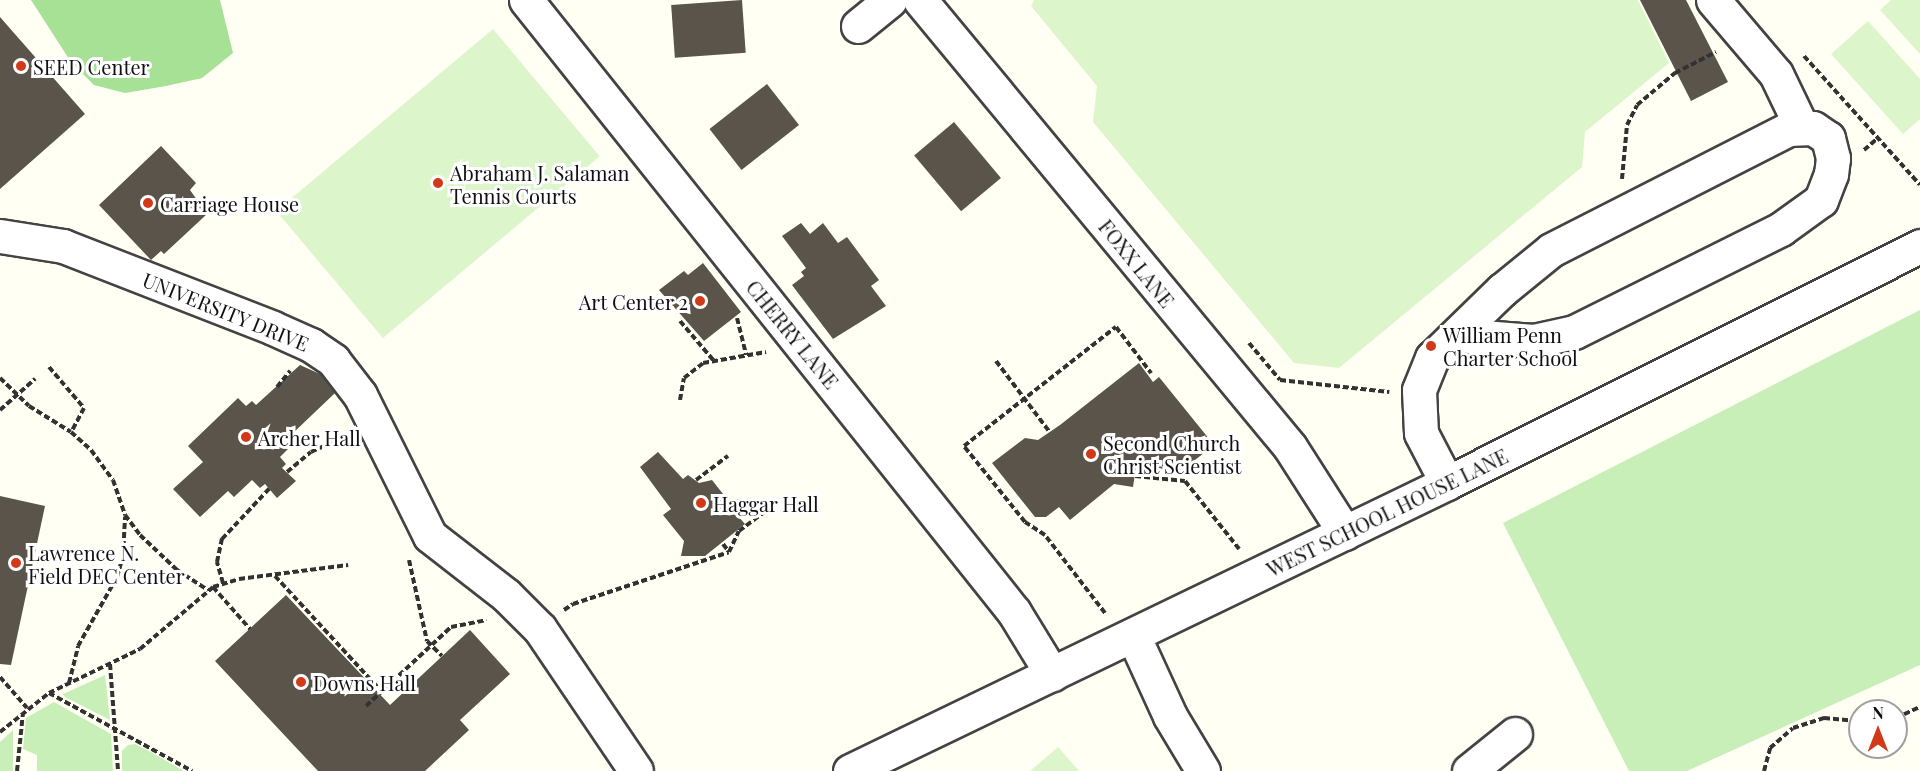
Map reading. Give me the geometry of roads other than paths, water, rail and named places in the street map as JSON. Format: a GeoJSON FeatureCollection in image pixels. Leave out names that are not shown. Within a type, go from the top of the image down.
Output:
{"type":"FeatureCollection","features":[{"type":"Feature","properties":{"kind":"street","name":"CHERRY LANE"},"geometry":{"type":"LineString","coordinates":[[526,0],[1014,612],[1052,674]]}},
{"type":"Feature","properties":{"kind":"street"},"geometry":{"type":"LineString","coordinates":[[858,26],[890,0]]}},
{"type":"Feature","properties":{"kind":"street","name":"FOXX LANE"},"geometry":{"type":"LineString","coordinates":[[920,0],[1290,447],[1345,533]]}},
{"type":"Feature","properties":{"kind":"street"},"geometry":{"type":"LineString","coordinates":[[1457,335],[1533,341],[1574,332],[1797,220],[1821,200],[1833,158],[1828,138],[1801,126],[1776,74],[1713,0]]}},
{"type":"Feature","properties":{"kind":"street"},"geometry":{"type":"LineString","coordinates":[[1447,483],[1421,433],[1417,406],[1424,372],[1431,358],[1502,290],[1551,250],[1801,126]]}},
{"type":"Feature","properties":{"kind":"street","name":"UNIVERSITY DRIVE"},"geometry":{"type":"LineString","coordinates":[[0,236],[63,246],[264,324],[323,352],[360,395],[430,536],[514,602],[557,653],[636,771]]}},
{"type":"Feature","properties":{"kind":"street","name":"WEST SCHOOL HOUSE LANE"},"geometry":{"type":"LineString","coordinates":[[850,771],[1447,483],[1920,246]]}},
{"type":"Feature","properties":{"kind":"street"},"geometry":{"type":"LineString","coordinates":[[1133,635],[1170,716],[1203,771]]}},
{"type":"Feature","properties":{"kind":"street"},"geometry":{"type":"LineString","coordinates":[[1469,771],[1515,734]]}},
{"type":"Feature","properties":{"kind":"place","name":"SEED Center"},"geometry":{"type":"Point","coordinates":[21,66]}},
{"type":"Feature","properties":{"kind":"place","name":"Abraham J. Salaman Tennis Courts"},"geometry":{"type":"Point","coordinates":[438,183]}},
{"type":"Feature","properties":{"kind":"place","name":"Carriage House"},"geometry":{"type":"Point","coordinates":[148,203]}},
{"type":"Feature","properties":{"kind":"place","name":"Art Center 2"},"geometry":{"type":"Point","coordinates":[700,301]}},
{"type":"Feature","properties":{"kind":"place","name":"William Penn Charter School"},"geometry":{"type":"Point","coordinates":[1431,346]}},
{"type":"Feature","properties":{"kind":"place","name":"Archer Hall"},"geometry":{"type":"Point","coordinates":[246,437]}},
{"type":"Feature","properties":{"kind":"place","name":"Second Church Christ Scientist"},"geometry":{"type":"Point","coordinates":[1091,454]}},
{"type":"Feature","properties":{"kind":"place","name":"Haggar Hall"},"geometry":{"type":"Point","coordinates":[701,503]}},
{"type":"Feature","properties":{"kind":"place","name":"Lawrence N. Field DEC Center"},"geometry":{"type":"Point","coordinates":[16,563]}},
{"type":"Feature","properties":{"kind":"place","name":"Downs Hall"},"geometry":{"type":"Point","coordinates":[301,682]}}]}
